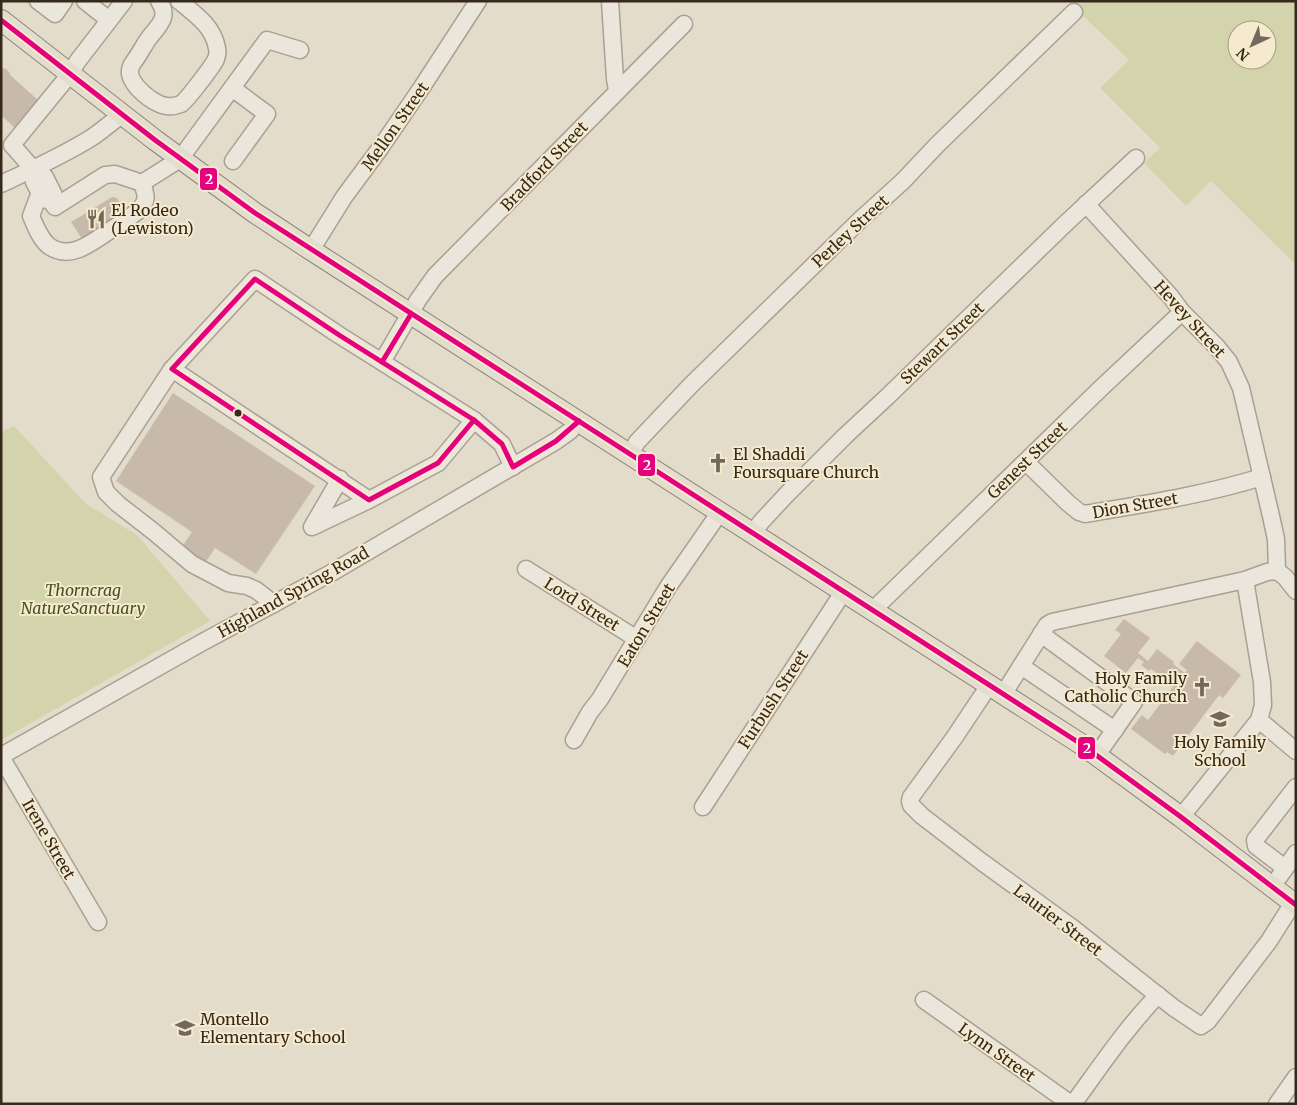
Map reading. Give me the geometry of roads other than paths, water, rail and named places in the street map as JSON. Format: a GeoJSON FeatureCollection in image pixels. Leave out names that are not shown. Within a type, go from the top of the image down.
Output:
{"type":"FeatureCollection","features":[{"type":"Feature","properties":{"kind":"main road"},"geometry":{"type":"LineString","coordinates":[[2,22],[180,159],[255,213],[1098,755],[1295,904]]}},
{"type":"Feature","properties":{"kind":"street"},"geometry":{"type":"LineString","coordinates":[[38,1],[55,14],[64,1]]}},
{"type":"Feature","properties":{"kind":"street"},"geometry":{"type":"LineString","coordinates":[[85,1],[109,20]]}},
{"type":"Feature","properties":{"kind":"street"},"geometry":{"type":"LineString","coordinates":[[124,1],[77,62],[70,74],[7,139],[35,172],[34,182],[55,207],[106,175],[114,174],[142,183]]}},
{"type":"Feature","properties":{"kind":"street"},"geometry":{"type":"LineString","coordinates":[[159,1],[163,7],[164,16],[130,67],[130,74],[135,84],[148,97],[162,106],[173,106],[182,103],[211,67],[218,49],[208,27],[179,1]]}},
{"type":"Feature","properties":{"kind":"street","name":"Mellon Street"},"geometry":{"type":"LineString","coordinates":[[311,250],[344,198],[407,110],[478,1]]}},
{"type":"Feature","properties":{"kind":"street"},"geometry":{"type":"LineString","coordinates":[[610,1],[617,90]]}},
{"type":"Feature","properties":{"kind":"street","name":"Perley Street"},"geometry":{"type":"LineString","coordinates":[[630,454],[638,442],[691,385],[860,220],[897,187],[936,145],[1074,12]]}},
{"type":"Feature","properties":{"kind":"street","name":"Bradford Street"},"geometry":{"type":"LineString","coordinates":[[382,362],[418,300],[435,276],[684,24]]}},
{"type":"Feature","properties":{"kind":"street"},"geometry":{"type":"LineString","coordinates":[[142,183],[180,159],[267,40],[300,50]]}},
{"type":"Feature","properties":{"kind":"street"},"geometry":{"type":"LineString","coordinates":[[232,88],[267,114],[233,161]]}},
{"type":"Feature","properties":{"kind":"street"},"geometry":{"type":"LineString","coordinates":[[1,184],[35,172],[92,137],[122,115]]}},
{"type":"Feature","properties":{"kind":"street","name":"Stewart Street"},"geometry":{"type":"LineString","coordinates":[[753,533],[787,494],[838,443],[1136,158]]}},
{"type":"Feature","properties":{"kind":"street"},"geometry":{"type":"LineString","coordinates":[[46,197],[31,216],[39,233],[48,245],[58,251],[70,252],[84,248],[138,211],[145,203],[146,195],[142,183]]}},
{"type":"Feature","properties":{"kind":"street","name":"Hevey Street"},"geometry":{"type":"LineString","coordinates":[[1086,204],[1171,297],[1182,312],[1218,347],[1229,362],[1241,388],[1276,539],[1276,571]]}},
{"type":"Feature","properties":{"kind":"street"},"geometry":{"type":"LineString","coordinates":[[274,604],[256,590],[228,583],[192,564],[118,504],[106,492],[101,477],[172,369],[255,279],[474,420],[502,444],[513,467]]}},
{"type":"Feature","properties":{"kind":"street","name":"Genest Street"},"geometry":{"type":"LineString","coordinates":[[873,610],[1182,312]]}},
{"type":"Feature","properties":{"kind":"street"},"geometry":{"type":"LineString","coordinates":[[172,369],[369,500]]}},
{"type":"Feature","properties":{"kind":"street"},"geometry":{"type":"LineString","coordinates":[[340,479],[312,527],[369,500],[438,463],[474,420]]}},
{"type":"Feature","properties":{"kind":"street","name":"Highland Spring Road"},"geometry":{"type":"LineString","coordinates":[[1,756],[201,643],[331,573],[556,441],[579,421]]}},
{"type":"Feature","properties":{"kind":"street","name":"Dion Street"},"geometry":{"type":"LineString","coordinates":[[1026,462],[1068,503],[1079,512],[1085,514],[1179,497],[1262,477]]}},
{"type":"Feature","properties":{"kind":"street","name":"Eaton Street"},"geometry":{"type":"LineString","coordinates":[[574,740],[668,587],[720,512]]}},
{"type":"Feature","properties":{"kind":"street","name":"Lord Street"},"geometry":{"type":"LineString","coordinates":[[526,570],[637,639]]}},
{"type":"Feature","properties":{"kind":"street"},"geometry":{"type":"LineString","coordinates":[[997,689],[1021,666],[1047,625],[1052,622],[1245,580],[1267,572],[1276,571],[1296,591]]}},
{"type":"Feature","properties":{"kind":"street"},"geometry":{"type":"LineString","coordinates":[[1181,817],[1259,720],[1263,705],[1262,682],[1245,580]]}},
{"type":"Feature","properties":{"kind":"street","name":"Furbush Street"},"geometry":{"type":"LineString","coordinates":[[703,806],[844,591]]}},
{"type":"Feature","properties":{"kind":"street"},"geometry":{"type":"LineString","coordinates":[[1041,634],[1134,702],[1098,755]]}},
{"type":"Feature","properties":{"kind":"street"},"geometry":{"type":"LineString","coordinates":[[1021,666],[1115,730]]}},
{"type":"Feature","properties":{"kind":"street","name":"Laurier Street"},"geometry":{"type":"LineString","coordinates":[[997,689],[954,738],[911,797],[911,805],[922,816],[982,862],[1074,929],[1197,1024],[1201,1026],[1208,1022],[1295,904]]}},
{"type":"Feature","properties":{"kind":"street"},"geometry":{"type":"LineString","coordinates":[[1259,720],[1296,750]]}},
{"type":"Feature","properties":{"kind":"street","name":"Irene Street"},"geometry":{"type":"LineString","coordinates":[[1,756],[98,922]]}},
{"type":"Feature","properties":{"kind":"street"},"geometry":{"type":"LineString","coordinates":[[1271,886],[1292,860],[1256,846],[1255,840],[1296,787]]}},
{"type":"Feature","properties":{"kind":"street"},"geometry":{"type":"LineString","coordinates":[[1072,1104],[1114,1048],[1158,995]]}},
{"type":"Feature","properties":{"kind":"street","name":"Lynn Street"},"geometry":{"type":"LineString","coordinates":[[924,1000],[1072,1104]]}},
{"type":"Feature","properties":{"kind":"street"},"geometry":{"type":"LineString","coordinates":[[1276,1104],[1296,1077]]}},
{"type":"Feature","properties":{"kind":"place","name":"El Rodeo (Lewiston)"},"geometry":{"type":"Point","coordinates":[96,219]}},
{"type":"Feature","properties":{"kind":"place","name":"El Shaddi Foursquare Church"},"geometry":{"type":"Point","coordinates":[718,463]}},
{"type":"Feature","properties":{"kind":"place","name":"Holy Family Catholic Church"},"geometry":{"type":"Point","coordinates":[1202,687]}},
{"type":"Feature","properties":{"kind":"place","name":"Holy Family School"},"geometry":{"type":"Point","coordinates":[1220,719]}},
{"type":"Feature","properties":{"kind":"place","name":"Montello Elementary School"},"geometry":{"type":"Point","coordinates":[185,1028]}},
{"type":"Feature","properties":{"kind":"park label","name":"Thorncrag NatureSanctuary"},"geometry":{"type":"Point","coordinates":[83,599]}}]}
